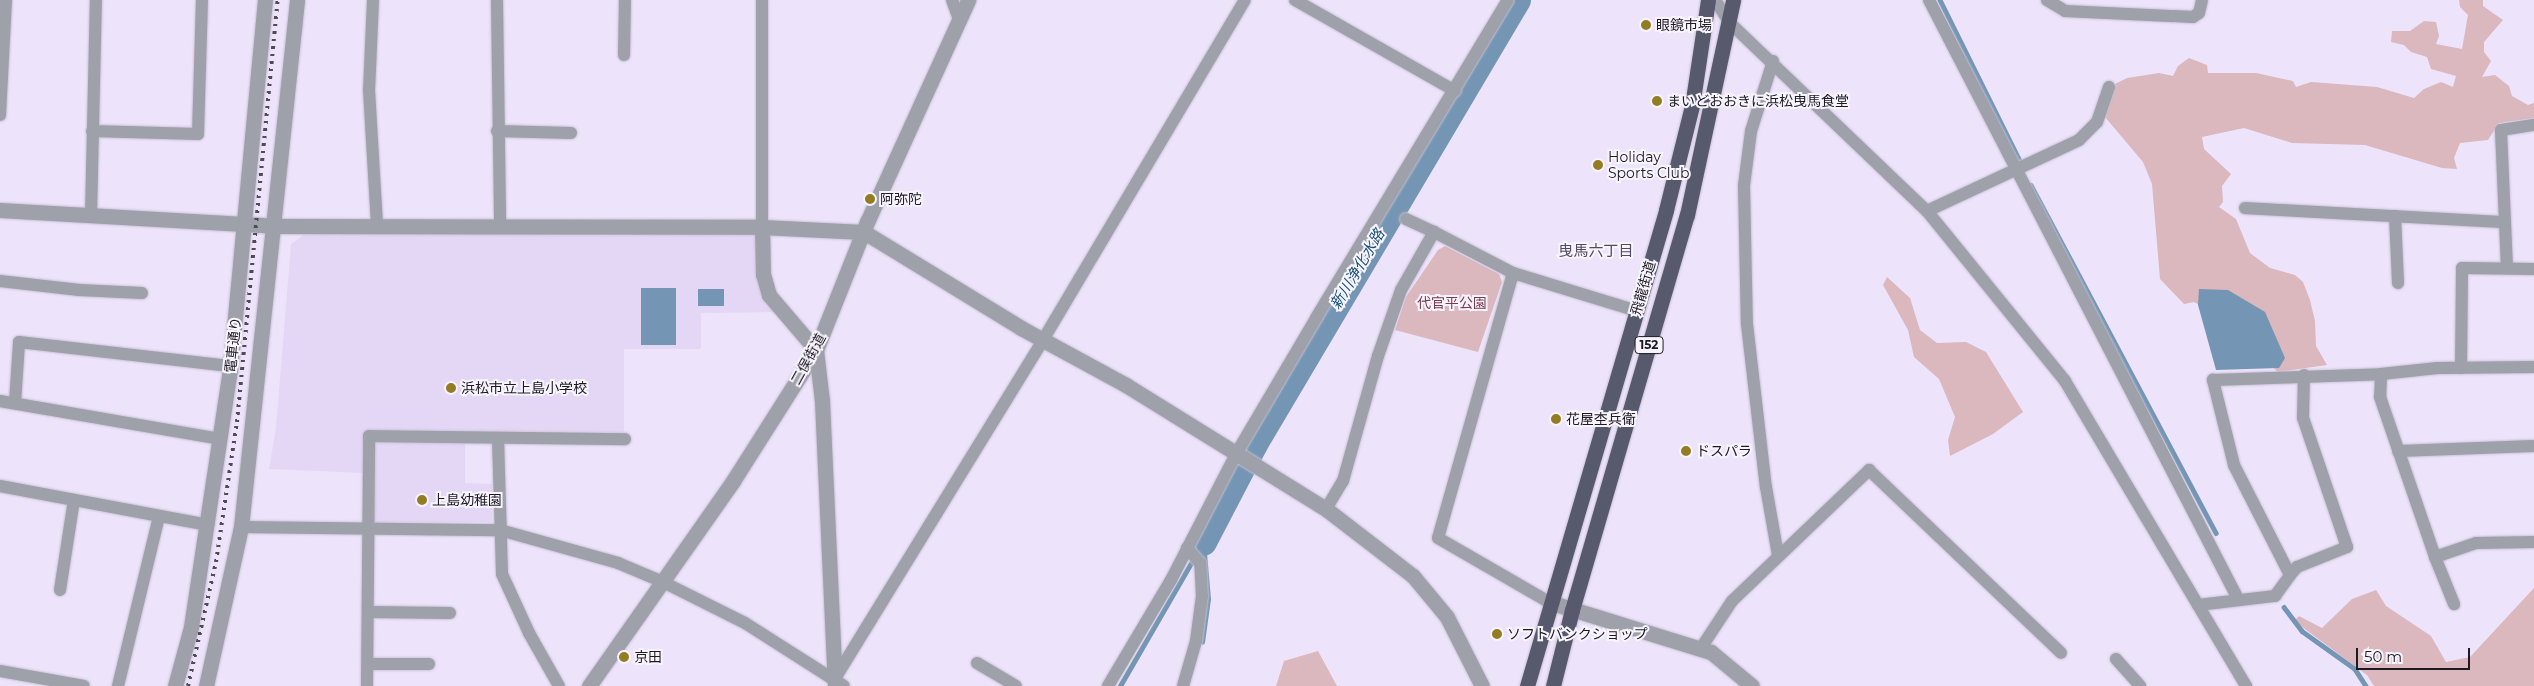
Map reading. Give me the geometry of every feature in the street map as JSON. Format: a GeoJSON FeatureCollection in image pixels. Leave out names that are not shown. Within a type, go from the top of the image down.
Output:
{"type":"FeatureCollection","features":[{"type":"Feature","properties":{"kind":"highway","name":"飛龍街道"},"geometry":{"type":"LineString","coordinates":[[1527,686],[1549,602],[1637,311],[1692,106],[1708,0]]}},
{"type":"Feature","properties":{"kind":"highway","name":"飛龍街道"},"geometry":{"type":"LineString","coordinates":[[1553,686],[1572,610],[1687,216],[1730,23],[1733,0]]}},
{"type":"Feature","properties":{"kind":"street"},"geometry":{"type":"LineString","coordinates":[[0,115],[6,0]]}},
{"type":"Feature","properties":{"kind":"street"},"geometry":{"type":"LineString","coordinates":[[91,216],[96,0]]}},
{"type":"Feature","properties":{"kind":"street"},"geometry":{"type":"LineString","coordinates":[[92,131],[198,134],[202,0]]}},
{"type":"Feature","properties":{"kind":"street","name":"電車通り"},"geometry":{"type":"LineString","coordinates":[[174,686],[191,626],[208,525],[230,366],[246,224],[265,0]]}},
{"type":"Feature","properties":{"kind":"street","name":"電車通り"},"geometry":{"type":"LineString","coordinates":[[206,686],[241,528],[275,226],[297,0]]}},
{"type":"Feature","properties":{"kind":"street"},"geometry":{"type":"LineString","coordinates":[[373,0],[369,90],[376,226]]}},
{"type":"Feature","properties":{"kind":"street"},"geometry":{"type":"LineString","coordinates":[[497,0],[497,131],[500,226]]}},
{"type":"Feature","properties":{"kind":"street"},"geometry":{"type":"LineString","coordinates":[[624,55],[625,0]]}},
{"type":"Feature","properties":{"kind":"street"},"geometry":{"type":"LineString","coordinates":[[762,0],[763,274],[769,295],[816,350],[822,401],[838,684]]}},
{"type":"Feature","properties":{"kind":"street"},"geometry":{"type":"LineString","coordinates":[[952,0],[959,19]]}},
{"type":"Feature","properties":{"kind":"street","name":"二俣街道"},"geometry":{"type":"LineString","coordinates":[[589,686],[733,481],[816,350],[864,232],[968,0]]}},
{"type":"Feature","properties":{"kind":"street"},"geometry":{"type":"LineString","coordinates":[[838,684],[1245,0]]}},
{"type":"Feature","properties":{"kind":"street"},"geometry":{"type":"LineString","coordinates":[[1295,0],[1454,91]]}},
{"type":"Feature","properties":{"kind":"street"},"geometry":{"type":"LineString","coordinates":[[1108,686],[1190,550],[1239,455],[1508,0]]}},
{"type":"Feature","properties":{"kind":"street"},"geometry":{"type":"LineString","coordinates":[[1715,0],[1730,23],[1773,61],[1927,211],[2065,381],[2246,686]]}},
{"type":"Feature","properties":{"kind":"street"},"geometry":{"type":"LineString","coordinates":[[1929,0],[2238,599]]}},
{"type":"Feature","properties":{"kind":"street"},"geometry":{"type":"LineString","coordinates":[[2047,0],[2065,11],[2192,17],[2199,13],[2202,0]]}},
{"type":"Feature","properties":{"kind":"street"},"geometry":{"type":"LineString","coordinates":[[1773,61],[1751,131],[1744,186],[1747,324],[1766,487],[1778,554]]}},
{"type":"Feature","properties":{"kind":"street"},"geometry":{"type":"LineString","coordinates":[[1927,211],[2016,168],[2068,148],[2097,122],[2109,87]]}},
{"type":"Feature","properties":{"kind":"street"},"geometry":{"type":"LineString","coordinates":[[2507,268],[2501,130],[2534,125]]}},
{"type":"Feature","properties":{"kind":"street"},"geometry":{"type":"LineString","coordinates":[[497,131],[571,133]]}},
{"type":"Feature","properties":{"kind":"street"},"geometry":{"type":"LineString","coordinates":[[2245,208],[2505,222]]}},
{"type":"Feature","properties":{"kind":"street"},"geometry":{"type":"LineString","coordinates":[[0,210],[275,226],[762,227],[864,232],[1043,340],[1126,385],[1326,510],[1413,576],[1447,616],[1482,686]]}},
{"type":"Feature","properties":{"kind":"street"},"geometry":{"type":"LineString","coordinates":[[2395,216],[2398,283]]}},
{"type":"Feature","properties":{"kind":"street"},"geometry":{"type":"LineString","coordinates":[[1406,218],[1513,273],[1637,311]]}},
{"type":"Feature","properties":{"kind":"street"},"geometry":{"type":"LineString","coordinates":[[1326,510],[1343,481],[1378,356],[1401,290],[1434,232]]}},
{"type":"Feature","properties":{"kind":"street"},"geometry":{"type":"LineString","coordinates":[[2462,368],[2462,268],[2534,269]]}},
{"type":"Feature","properties":{"kind":"street"},"geometry":{"type":"LineString","coordinates":[[1513,273],[1438,538],[1549,602],[1711,652],[1752,686]]}},
{"type":"Feature","properties":{"kind":"street"},"geometry":{"type":"LineString","coordinates":[[0,280],[79,290],[142,293]]}},
{"type":"Feature","properties":{"kind":"street"},"geometry":{"type":"LineString","coordinates":[[15,403],[19,342],[230,366]]}},
{"type":"Feature","properties":{"kind":"street"},"geometry":{"type":"LineString","coordinates":[[2290,575],[2234,465],[2213,380],[2304,375],[2381,374],[2462,368],[2534,367]]}},
{"type":"Feature","properties":{"kind":"street"},"geometry":{"type":"LineString","coordinates":[[2381,374],[2380,397],[2435,556],[2454,604]]}},
{"type":"Feature","properties":{"kind":"street"},"geometry":{"type":"LineString","coordinates":[[2198,605],[2274,596],[2297,567],[2347,547],[2303,418],[2304,375]]}},
{"type":"Feature","properties":{"kind":"street"},"geometry":{"type":"LineString","coordinates":[[0,402],[15,403],[20,406],[220,439]]}},
{"type":"Feature","properties":{"kind":"street"},"geometry":{"type":"LineString","coordinates":[[367,686],[369,436],[625,439]]}},
{"type":"Feature","properties":{"kind":"street"},"geometry":{"type":"LineString","coordinates":[[498,438],[502,574],[559,686]]}},
{"type":"Feature","properties":{"kind":"street"},"geometry":{"type":"LineString","coordinates":[[2398,451],[2534,446]]}},
{"type":"Feature","properties":{"kind":"street"},"geometry":{"type":"LineString","coordinates":[[1701,648],[1732,601],[1778,554],[1870,470],[2061,653]]}},
{"type":"Feature","properties":{"kind":"street"},"geometry":{"type":"LineString","coordinates":[[0,486],[208,525]]}},
{"type":"Feature","properties":{"kind":"street"},"geometry":{"type":"LineString","coordinates":[[60,590],[74,500]]}},
{"type":"Feature","properties":{"kind":"street"},"geometry":{"type":"LineString","coordinates":[[118,686],[159,516]]}},
{"type":"Feature","properties":{"kind":"street"},"geometry":{"type":"LineString","coordinates":[[241,528],[500,530],[618,563],[663,582],[745,624],[838,684]]}},
{"type":"Feature","properties":{"kind":"street"},"geometry":{"type":"LineString","coordinates":[[2435,556],[2476,543],[2534,542]]}},
{"type":"Feature","properties":{"kind":"street"},"geometry":{"type":"LineString","coordinates":[[1183,686],[1196,641],[1202,596],[1200,563],[1190,550]]}},
{"type":"Feature","properties":{"kind":"street"},"geometry":{"type":"LineString","coordinates":[[368,612],[450,613]]}},
{"type":"Feature","properties":{"kind":"street"},"geometry":{"type":"LineString","coordinates":[[2116,659],[2140,686]]}},
{"type":"Feature","properties":{"kind":"street"},"geometry":{"type":"LineString","coordinates":[[978,663],[1016,686]]}},
{"type":"Feature","properties":{"kind":"street"},"geometry":{"type":"LineString","coordinates":[[368,664],[429,664]]}},
{"type":"Feature","properties":{"kind":"street"},"geometry":{"type":"LineString","coordinates":[[0,671],[84,686]]}},
{"type":"Feature","properties":{"kind":"shaded area","name":"浜松市立上島小学校"},"geometry":{"type":"Polygon","coordinates":[[[756,233],[775,312],[701,313],[701,349],[624,349],[624,432],[366,430],[363,473],[269,469],[276,427],[291,244],[305,234],[609,236],[756,233]]]}},
{"type":"Feature","properties":{"kind":"shaded area"},"geometry":{"type":"Polygon","coordinates":[[[374,441],[465,441],[465,483],[492,484],[492,522],[374,522],[374,441]]]}},
{"type":"Feature","properties":{"kind":"green space"},"geometry":{"type":"Polygon","coordinates":[[[2459,0],[2483,0],[2483,6],[2503,20],[2484,42],[2484,52],[2491,61],[2482,77],[2495,75],[2509,86],[2512,96],[2528,105],[2534,103],[2534,118],[2499,123],[2488,140],[2460,143],[2454,158],[2457,169],[2442,168],[2365,145],[2292,143],[2244,128],[2202,137],[2204,149],[2231,174],[2222,186],[2223,202],[2219,207],[2236,219],[2250,253],[2270,268],[2295,275],[2303,282],[2310,300],[2315,321],[2316,346],[2327,365],[2278,372],[2215,314],[2194,302],[2184,304],[2160,279],[2152,184],[2143,162],[2105,117],[2115,84],[2127,78],[2159,73],[2173,76],[2178,66],[2189,58],[2207,65],[2208,73],[2256,73],[2293,81],[2296,87],[2311,82],[2377,87],[2414,98],[2424,89],[2441,82],[2453,87],[2456,76],[2431,69],[2427,57],[2411,52],[2404,45],[2391,42],[2392,31],[2410,31],[2424,21],[2436,22],[2439,36],[2436,44],[2462,49],[2468,15],[2460,7],[2459,0]]]}},
{"type":"Feature","properties":{"kind":"green space","name":"代官平公園"},"geometry":{"type":"Polygon","coordinates":[[[1445,246],[1499,274],[1502,282],[1478,352],[1395,330],[1406,297],[1438,250],[1445,246]]]}},
{"type":"Feature","properties":{"kind":"green space"},"geometry":{"type":"Polygon","coordinates":[[[1887,277],[1910,298],[1920,330],[1937,343],[1966,342],[1986,352],[2023,412],[1993,434],[1950,456],[1948,440],[1955,417],[1939,379],[1914,357],[1908,330],[1883,285],[1887,277]]]}},
{"type":"Feature","properties":{"kind":"green space"},"geometry":{"type":"Polygon","coordinates":[[[2534,588],[2534,686],[2374,686],[2367,675],[2294,621],[2299,616],[2322,628],[2352,599],[2376,590],[2386,606],[2431,636],[2446,662],[2470,657],[2534,588]]]}},
{"type":"Feature","properties":{"kind":"green space"},"geometry":{"type":"Polygon","coordinates":[[[1318,651],[1337,686],[1276,686],[1284,661],[1318,651]]]}},
{"type":"Feature","properties":{"kind":"water"},"geometry":{"type":"Polygon","coordinates":[[[641,288],[676,288],[676,345],[641,345],[641,288]]]}},
{"type":"Feature","properties":{"kind":"water"},"geometry":{"type":"Polygon","coordinates":[[[698,289],[724,289],[724,306],[698,306],[698,289]]]}},
{"type":"Feature","properties":{"kind":"water"},"geometry":{"type":"Polygon","coordinates":[[[2199,289],[2228,290],[2265,312],[2285,358],[2279,368],[2216,370],[2198,305],[2199,289]]]}},
{"type":"Feature","properties":{"kind":"waterway","name":"新川浄化水路"},"geometry":{"type":"LineString","coordinates":[[1203,542],[1254,444],[1517,0]]}},
{"type":"Feature","properties":{"kind":"waterway"},"geometry":{"type":"LineString","coordinates":[[1940,0],[2022,165]]}},
{"type":"Feature","properties":{"kind":"waterway"},"geometry":{"type":"LineString","coordinates":[[2031,185],[2216,533]]}},
{"type":"Feature","properties":{"kind":"waterway"},"geometry":{"type":"LineString","coordinates":[[1202,642],[1208,599],[1203,542]]}},
{"type":"Feature","properties":{"kind":"waterway"},"geometry":{"type":"LineString","coordinates":[[1120,686],[1203,542]]}},
{"type":"Feature","properties":{"kind":"waterway"},"geometry":{"type":"LineString","coordinates":[[2284,607],[2302,631],[2355,669],[2366,686]]}},
{"type":"Feature","properties":{"kind":"railway"},"geometry":{"type":"LineString","coordinates":[[188,686],[216,562],[237,422],[278,0]]}},
{"type":"Feature","properties":{"kind":"place","name":"眼鏡市場"},"geometry":{"type":"Point","coordinates":[1646,25]}},
{"type":"Feature","properties":{"kind":"place","name":"まいどおおきに浜松曳馬食堂"},"geometry":{"type":"Point","coordinates":[1657,101]}},
{"type":"Feature","properties":{"kind":"place","name":"Holiday Sports Club"},"geometry":{"type":"Point","coordinates":[1598,165]}},
{"type":"Feature","properties":{"kind":"place","name":"阿弥陀"},"geometry":{"type":"Point","coordinates":[870,199]}},
{"type":"Feature","properties":{"kind":"place","name":"浜松市立上島小学校"},"geometry":{"type":"Point","coordinates":[451,388]}},
{"type":"Feature","properties":{"kind":"place","name":"花屋杢兵衛"},"geometry":{"type":"Point","coordinates":[1556,419]}},
{"type":"Feature","properties":{"kind":"place","name":"ドスパラ"},"geometry":{"type":"Point","coordinates":[1686,451]}},
{"type":"Feature","properties":{"kind":"place","name":"上島幼稚園"},"geometry":{"type":"Point","coordinates":[422,500]}},
{"type":"Feature","properties":{"kind":"place","name":"ソフトバンクショップ"},"geometry":{"type":"Point","coordinates":[1497,634]}},
{"type":"Feature","properties":{"kind":"place","name":"京田"},"geometry":{"type":"Point","coordinates":[624,657]}},
{"type":"Feature","properties":{"kind":"district","name":"曳馬六丁目"},"geometry":{"type":"Point","coordinates":[1596,251]}}]}
